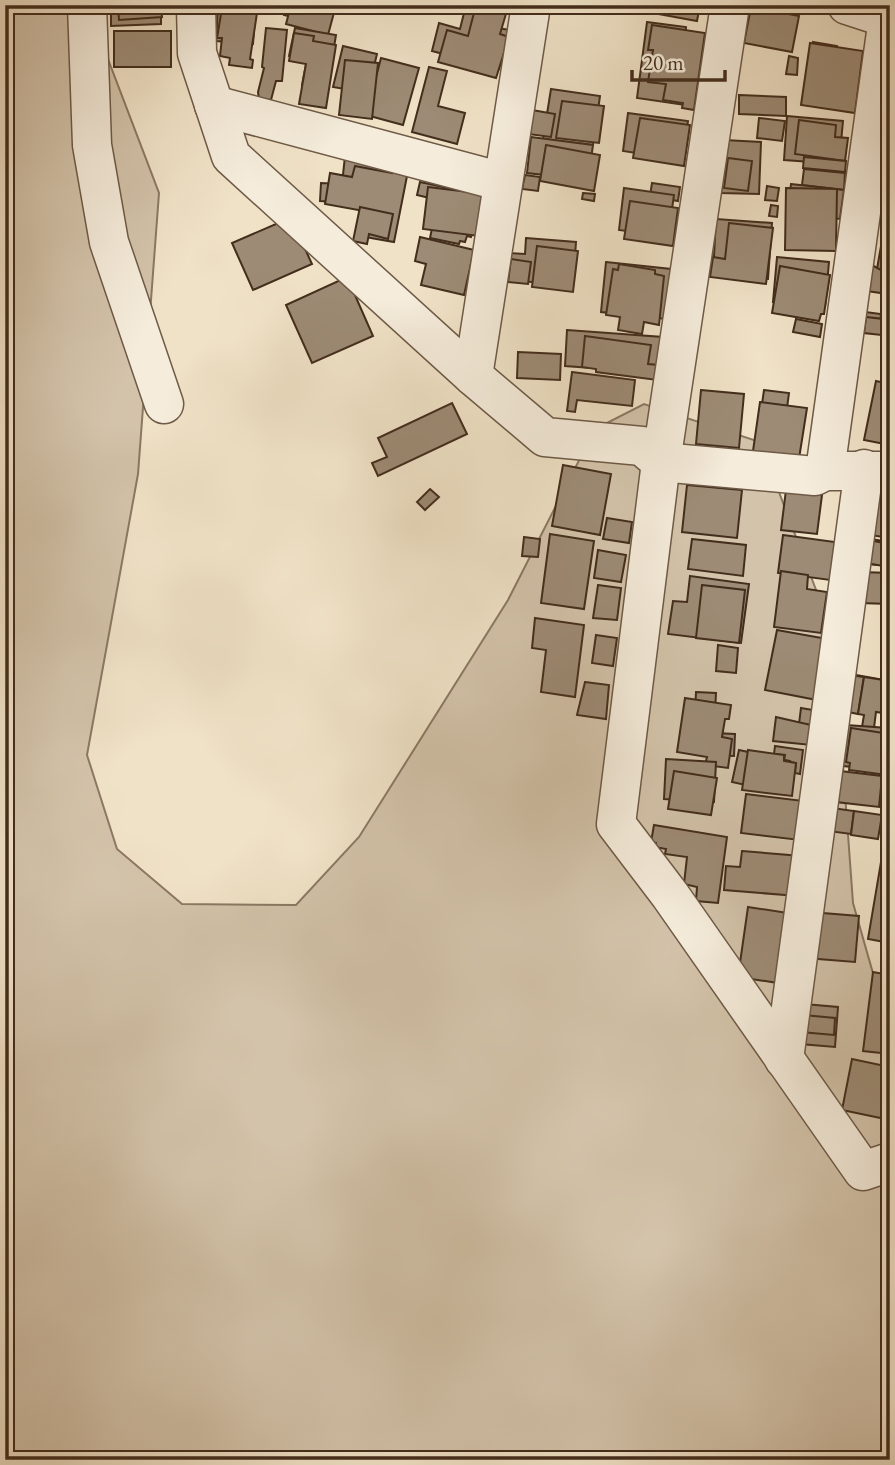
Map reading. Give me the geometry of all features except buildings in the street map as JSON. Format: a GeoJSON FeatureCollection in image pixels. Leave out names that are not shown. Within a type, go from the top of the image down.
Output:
{"type":"FeatureCollection","features":[{"type":"Feature","properties":{"kind":"street"},"geometry":{"type":"LineString","coordinates":[[87,5],[92,145],[109,242],[164,404]]}},
{"type":"Feature","properties":{"kind":"street"},"geometry":{"type":"LineString","coordinates":[[196,5],[197,54],[230,156],[473,376],[545,437],[642,446],[662,462],[815,476],[825,471],[877,470],[784,1059]]}},
{"type":"Feature","properties":{"kind":"street"},"geometry":{"type":"LineString","coordinates":[[473,376],[531,5]]}},
{"type":"Feature","properties":{"kind":"street"},"geometry":{"type":"LineString","coordinates":[[730,5],[662,462],[615,824],[670,895],[863,1171],[890,1162]]}},
{"type":"Feature","properties":{"kind":"street"},"geometry":{"type":"LineString","coordinates":[[825,471],[889,19],[847,5]]}},
{"type":"Feature","properties":{"kind":"street"},"geometry":{"type":"LineString","coordinates":[[214,105],[503,183]]}},
{"type":"Feature","properties":{"kind":"shaded area"},"geometry":{"type":"Polygon","coordinates":[[[5,5],[75,5],[98,33],[159,193],[138,474],[87,755],[117,849],[182,904],[296,905],[359,837],[508,600],[595,429],[644,404],[760,442],[824,611],[843,766],[853,903],[890,1033],[890,1460],[5,1460],[5,5]]]}}]}
